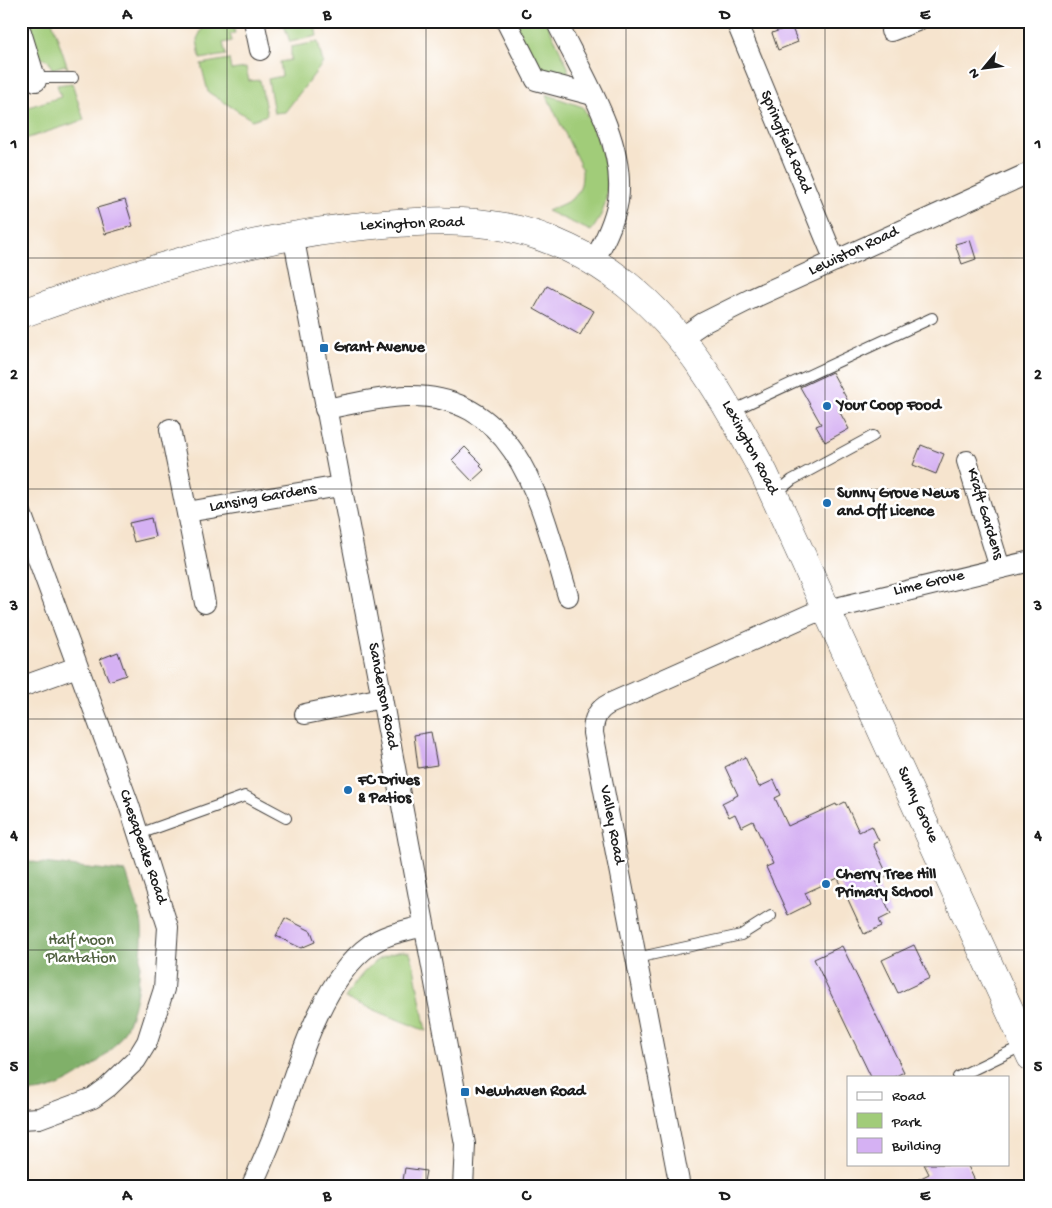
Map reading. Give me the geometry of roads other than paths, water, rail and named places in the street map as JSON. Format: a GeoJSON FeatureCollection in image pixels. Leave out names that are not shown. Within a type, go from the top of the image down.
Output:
{"type":"FeatureCollection","features":[{"type":"Feature","properties":{"kind":"street"},"geometry":{"type":"LineString","coordinates":[[254,21],[260,50]]}},
{"type":"Feature","properties":{"kind":"street"},"geometry":{"type":"LineString","coordinates":[[506,21],[536,80],[592,95]]}},
{"type":"Feature","properties":{"kind":"street"},"geometry":{"type":"LineString","coordinates":[[556,21],[592,95],[615,151],[619,186],[615,214],[606,238],[593,262]]}},
{"type":"Feature","properties":{"kind":"street","name":"Springfield Road"},"geometry":{"type":"LineString","coordinates":[[736,21],[835,261]]}},
{"type":"Feature","properties":{"kind":"street"},"geometry":{"type":"LineString","coordinates":[[891,31],[918,21]]}},
{"type":"Feature","properties":{"kind":"street"},"geometry":{"type":"LineString","coordinates":[[21,32],[36,79]]}},
{"type":"Feature","properties":{"kind":"street","name":"Lewiston Road"},"geometry":{"type":"LineString","coordinates":[[681,338],[703,323],[949,208],[1031,172]]}},
{"type":"Feature","properties":{"kind":"street","name":"Lexington Road"},"geometry":{"type":"LineString","coordinates":[[21,314],[136,274],[293,235],[347,227],[446,221],[513,228],[544,238],[593,262],[626,284],[656,310],[681,338],[731,412],[774,495],[827,608]]}},
{"type":"Feature","properties":{"kind":"street","name":"Sanderson Road"},"geometry":{"type":"LineString","coordinates":[[293,235],[465,1144],[464,1187]]}},
{"type":"Feature","properties":{"kind":"street"},"geometry":{"type":"LineString","coordinates":[[325,409],[407,396],[441,399],[459,405],[484,420],[503,436],[535,489],[568,596]]}},
{"type":"Feature","properties":{"kind":"street","name":"Lansing Gardens"},"geometry":{"type":"LineString","coordinates":[[170,429],[205,603]]}},
{"type":"Feature","properties":{"kind":"street","name":"Kraft Gardens"},"geometry":{"type":"LineString","coordinates":[[967,461],[1000,568]]}},
{"type":"Feature","properties":{"kind":"street","name":"Lansing Gardens"},"geometry":{"type":"LineString","coordinates":[[187,512],[340,486]]}},
{"type":"Feature","properties":{"kind":"street","name":"Chesapeake Road"},"geometry":{"type":"LineString","coordinates":[[21,513],[139,834],[168,927],[164,989],[147,1042],[136,1060],[108,1088],[93,1098],[39,1118],[21,1119]]}},
{"type":"Feature","properties":{"kind":"street","name":"Lime Grove"},"geometry":{"type":"LineString","coordinates":[[827,608],[1031,561]]}},
{"type":"Feature","properties":{"kind":"street","name":"Valley Road"},"geometry":{"type":"LineString","coordinates":[[680,1187],[593,733],[593,723],[601,708],[609,704],[827,608]]}},
{"type":"Feature","properties":{"kind":"street","name":"Sunny Grove"},"geometry":{"type":"LineString","coordinates":[[827,608],[1028,1050]]}},
{"type":"Feature","properties":{"kind":"street"},"geometry":{"type":"LineString","coordinates":[[21,687],[77,667]]}},
{"type":"Feature","properties":{"kind":"street"},"geometry":{"type":"LineString","coordinates":[[305,714],[382,698]]}},
{"type":"Feature","properties":{"kind":"street"},"geometry":{"type":"LineString","coordinates":[[251,1187],[275,1132],[301,1054],[337,982],[361,952],[374,943],[386,936],[423,926]]}},
{"type":"Feature","properties":{"kind":"lane"},"geometry":{"type":"LineString","coordinates":[[36,79],[73,78]]}},
{"type":"Feature","properties":{"kind":"lane"},"geometry":{"type":"LineString","coordinates":[[731,412],[932,318]]}},
{"type":"Feature","properties":{"kind":"lane"},"geometry":{"type":"LineString","coordinates":[[774,495],[792,480],[873,436]]}},
{"type":"Feature","properties":{"kind":"lane"},"geometry":{"type":"LineString","coordinates":[[139,834],[244,796],[286,818]]}},
{"type":"Feature","properties":{"kind":"lane"},"geometry":{"type":"LineString","coordinates":[[636,958],[741,935],[771,916]]}},
{"type":"Feature","properties":{"kind":"lane"},"geometry":{"type":"LineString","coordinates":[[961,1076],[1028,1050]]}},
{"type":"Feature","properties":{"kind":"place","name":"Grant Avenue"},"geometry":{"type":"Point","coordinates":[324,348]}},
{"type":"Feature","properties":{"kind":"place","name":"Your Coop Food"},"geometry":{"type":"Point","coordinates":[827,406]}},
{"type":"Feature","properties":{"kind":"place","name":"Sunny Grove News and Off Licence"},"geometry":{"type":"Point","coordinates":[827,503]}},
{"type":"Feature","properties":{"kind":"place","name":"FC Drives & Patios"},"geometry":{"type":"Point","coordinates":[348,790]}},
{"type":"Feature","properties":{"kind":"place","name":"Cherry Tree Hill Primary School"},"geometry":{"type":"Point","coordinates":[826,884]}},
{"type":"Feature","properties":{"kind":"place","name":"Newhaven Road"},"geometry":{"type":"Point","coordinates":[465,1092]}},
{"type":"Feature","properties":{"kind":"park label","name":"Half Moon Plantation"},"geometry":{"type":"Point","coordinates":[81,950]}}]}
